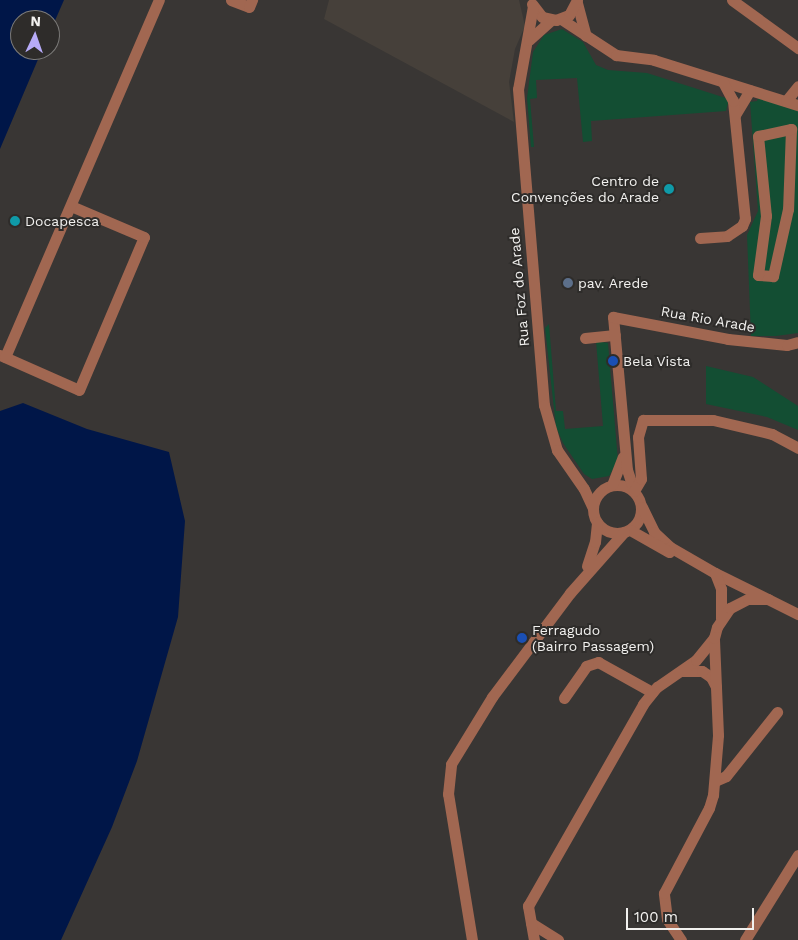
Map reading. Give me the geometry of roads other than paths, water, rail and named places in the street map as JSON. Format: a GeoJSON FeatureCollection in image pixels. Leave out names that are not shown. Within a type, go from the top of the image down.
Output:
{"type":"FeatureCollection","features":[{"type":"Feature","properties":{"kind":"street"},"geometry":{"type":"LineString","coordinates":[[71,206],[144,236],[79,390],[3,356],[71,206],[159,0]]}},
{"type":"Feature","properties":{"kind":"street"},"geometry":{"type":"LineString","coordinates":[[231,0],[249,7],[252,0]]}},
{"type":"Feature","properties":{"kind":"street"},"geometry":{"type":"LineString","coordinates":[[529,40],[556,20],[573,12],[577,1]]}},
{"type":"Feature","properties":{"kind":"street"},"geometry":{"type":"LineString","coordinates":[[577,1],[586,36]]}},
{"type":"Feature","properties":{"kind":"street"},"geometry":{"type":"LineString","coordinates":[[737,2],[798,48]]}},
{"type":"Feature","properties":{"kind":"street"},"geometry":{"type":"LineString","coordinates":[[532,3],[542,17],[556,20],[616,55],[654,60],[798,106]]}},
{"type":"Feature","properties":{"kind":"street","name":"Rua Foz do Arade"},"geometry":{"type":"LineString","coordinates":[[532,3],[529,40],[518,90],[543,396],[549,430],[557,450],[569,466],[593,508],[597,522],[590,560],[570,593]]}},
{"type":"Feature","properties":{"kind":"street"},"geometry":{"type":"LineString","coordinates":[[700,238],[727,236],[742,226],[745,219],[735,115],[731,93],[723,82]]}},
{"type":"Feature","properties":{"kind":"street"},"geometry":{"type":"LineString","coordinates":[[786,101],[798,86]]}},
{"type":"Feature","properties":{"kind":"street"},"geometry":{"type":"LineString","coordinates":[[735,115],[750,90]]}},
{"type":"Feature","properties":{"kind":"street"},"geometry":{"type":"LineString","coordinates":[[791,129],[788,209],[773,276],[758,275],[766,216],[758,136],[791,129]]}},
{"type":"Feature","properties":{"kind":"street","name":"Rua Rio Arade"},"geometry":{"type":"LineString","coordinates":[[615,335],[613,317],[728,339],[788,345],[798,342]]}},
{"type":"Feature","properties":{"kind":"street"},"geometry":{"type":"LineString","coordinates":[[585,338],[615,335],[624,438],[634,491],[654,532],[692,561]]}},
{"type":"Feature","properties":{"kind":"street"},"geometry":{"type":"LineString","coordinates":[[634,491],[641,479],[638,437],[643,420],[713,420],[772,434],[798,448]]}},
{"type":"Feature","properties":{"kind":"street"},"geometry":{"type":"LineString","coordinates":[[593,508],[596,498],[608,487],[622,466],[624,438]]}},
{"type":"Feature","properties":{"kind":"street","name":"Rua Foz do Arade"},"geometry":{"type":"LineString","coordinates":[[569,466],[590,485],[608,487],[622,485],[634,491]]}},
{"type":"Feature","properties":{"kind":"street"},"geometry":{"type":"LineString","coordinates":[[472,940],[448,794],[451,764],[492,697],[570,593],[639,519],[642,507]]}},
{"type":"Feature","properties":{"kind":"street"},"geometry":{"type":"LineString","coordinates":[[597,522],[609,532],[627,531],[798,614]]}},
{"type":"Feature","properties":{"kind":"street"},"geometry":{"type":"LineString","coordinates":[[682,940],[666,919],[664,893],[709,808],[714,781],[717,688],[714,638],[721,618],[721,589],[714,573]]}},
{"type":"Feature","properties":{"kind":"street"},"geometry":{"type":"LineString","coordinates":[[721,618],[738,603],[768,599]]}},
{"type":"Feature","properties":{"kind":"street"},"geometry":{"type":"LineString","coordinates":[[534,940],[528,906],[652,692],[682,671],[714,638]]}},
{"type":"Feature","properties":{"kind":"street"},"geometry":{"type":"LineString","coordinates":[[564,698],[586,666],[598,662],[652,692]]}},
{"type":"Feature","properties":{"kind":"street"},"geometry":{"type":"LineString","coordinates":[[682,671],[702,672],[710,677],[717,688]]}},
{"type":"Feature","properties":{"kind":"street"},"geometry":{"type":"LineString","coordinates":[[714,781],[726,776],[777,712]]}},
{"type":"Feature","properties":{"kind":"street"},"geometry":{"type":"LineString","coordinates":[[745,940],[798,856]]}},
{"type":"Feature","properties":{"kind":"street"},"geometry":{"type":"LineString","coordinates":[[531,923],[558,940]]}},
{"type":"Feature","properties":{"kind":"water"},"geometry":{"type":"Polygon","coordinates":[[[0,0],[64,0],[60,10],[10,10],[10,60],[38,60],[0,149],[0,0]]]}},
{"type":"Feature","properties":{"kind":"water"},"geometry":{"type":"Polygon","coordinates":[[[23,403],[87,429],[169,452],[185,521],[178,617],[137,761],[112,827],[61,940],[0,940],[0,411],[23,403]]]}},
{"type":"Feature","properties":{"kind":"place","name":"Centro de Convenções do Arade"},"geometry":{"type":"Point","coordinates":[669,189]}},
{"type":"Feature","properties":{"kind":"place","name":"Docapesca"},"geometry":{"type":"Point","coordinates":[15,221]}},
{"type":"Feature","properties":{"kind":"place","name":"pav. Arede"},"geometry":{"type":"Point","coordinates":[568,283]}},
{"type":"Feature","properties":{"kind":"place","name":"Bela Vista"},"geometry":{"type":"Point","coordinates":[613,361]}},
{"type":"Feature","properties":{"kind":"place","name":"Ferragudo (Bairro Passagem)"},"geometry":{"type":"Point","coordinates":[522,638]}}]}
